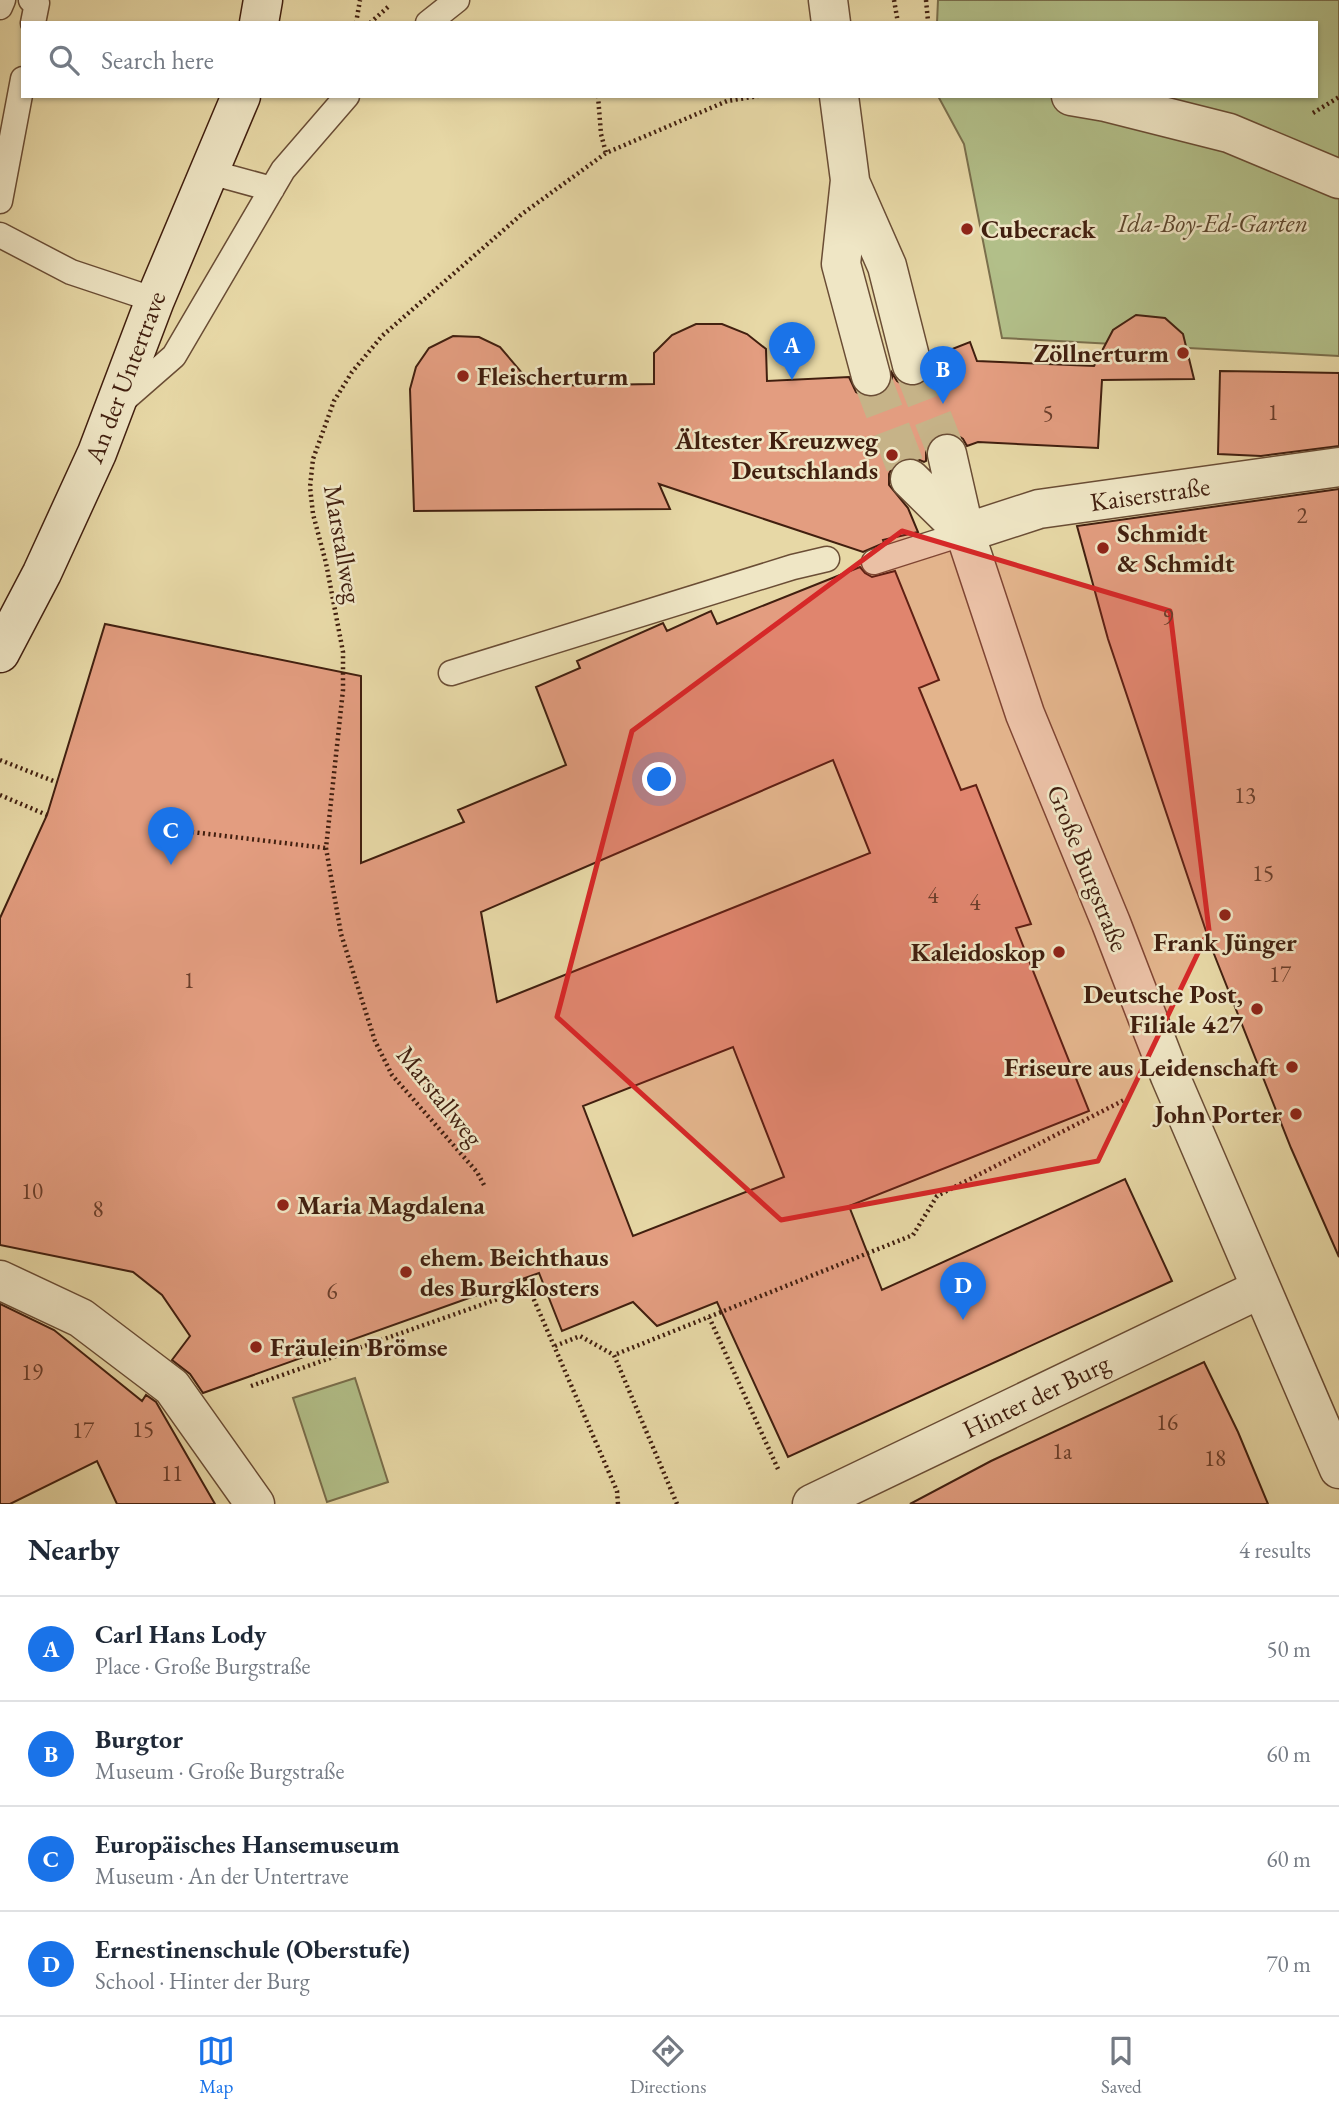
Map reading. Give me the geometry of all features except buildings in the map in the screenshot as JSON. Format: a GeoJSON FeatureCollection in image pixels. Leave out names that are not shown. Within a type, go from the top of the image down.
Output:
{"type":"FeatureCollection","features":[{"type":"Feature","properties":{"kind":"street"},"geometry":{"type":"LineString","coordinates":[[259,21],[263,0]]}},
{"type":"Feature","properties":{"kind":"street"},"geometry":{"type":"LineString","coordinates":[[828,0],[831,21]]}},
{"type":"Feature","properties":{"kind":"street","name":"An der Untertrave"},"geometry":{"type":"LineString","coordinates":[[0,653],[42,573],[97,453],[155,300],[239,98]]}},
{"type":"Feature","properties":{"kind":"street"},"geometry":{"type":"LineString","coordinates":[[839,98],[850,180],[841,264],[871,376]]}},
{"type":"Feature","properties":{"kind":"street"},"geometry":{"type":"LineString","coordinates":[[1083,98],[1229,133],[1339,179]]}},
{"type":"Feature","properties":{"kind":"street"},"geometry":{"type":"LineString","coordinates":[[850,180],[887,266],[912,365]]}},
{"type":"Feature","properties":{"kind":"street","name":"Große Burgstraße"},"geometry":{"type":"LineString","coordinates":[[947,454],[965,533],[1025,714],[1111,923],[1170,1076],[1339,1469]]}},
{"type":"Feature","properties":{"kind":"street","name":"Kaiserstraße"},"geometry":{"type":"LineString","coordinates":[[965,533],[1039,509],[1339,467]]}},
{"type":"Feature","properties":{"kind":"street","name":"Große Burgstraße"},"geometry":{"type":"LineString","coordinates":[[910,479],[965,533]]}},
{"type":"Feature","properties":{"kind":"street"},"geometry":{"type":"LineString","coordinates":[[0,1280],[81,1318],[172,1387],[255,1504]]}},
{"type":"Feature","properties":{"kind":"street","name":"Hinter der Burg"},"geometry":{"type":"LineString","coordinates":[[812,1504],[1260,1289]]}},
{"type":"Feature","properties":{"kind":"lane"},"geometry":{"type":"LineString","coordinates":[[0,7],[3,0]]}},
{"type":"Feature","properties":{"kind":"lane"},"geometry":{"type":"LineString","coordinates":[[31,0],[37,3],[33,21]]}},
{"type":"Feature","properties":{"kind":"lane"},"geometry":{"type":"LineString","coordinates":[[431,21],[457,0]]}},
{"type":"Feature","properties":{"kind":"lane"},"geometry":{"type":"LineString","coordinates":[[0,201],[21,90]]}},
{"type":"Feature","properties":{"kind":"lane"},"geometry":{"type":"LineString","coordinates":[[114,410],[174,356],[282,170],[344,98]]}},
{"type":"Feature","properties":{"kind":"lane"},"geometry":{"type":"LineString","coordinates":[[228,177],[271,189]]}},
{"type":"Feature","properties":{"kind":"lane"},"geometry":{"type":"LineString","coordinates":[[0,235],[71,272],[155,300]]}},
{"type":"Feature","properties":{"kind":"lane"},"geometry":{"type":"LineString","coordinates":[[874,562],[965,533]]}},
{"type":"Feature","properties":{"kind":"lane"},"geometry":{"type":"LineString","coordinates":[[451,673],[793,567],[827,559]]}},
{"type":"Feature","properties":{"kind":"path"},"geometry":{"type":"LineString","coordinates":[[356,21],[360,0]]}},
{"type":"Feature","properties":{"kind":"path"},"geometry":{"type":"LineString","coordinates":[[372,21],[397,0]]}},
{"type":"Feature","properties":{"kind":"path"},"geometry":{"type":"LineString","coordinates":[[894,0],[898,21]]}},
{"type":"Feature","properties":{"kind":"path"},"geometry":{"type":"LineString","coordinates":[[926,0],[928,21]]}},
{"type":"Feature","properties":{"kind":"path"},"geometry":{"type":"LineString","coordinates":[[598,98],[601,134],[606,153]]}},
{"type":"Feature","properties":{"kind":"path","name":"Marstallweg"},"geometry":{"type":"LineString","coordinates":[[484,1185],[477,1172],[391,1074],[375,1041],[341,934],[326,848],[327,818],[343,690],[342,652],[326,563],[313,514],[310,486],[313,459],[334,401],[352,372],[382,336],[522,214],[606,153],[727,101],[746,98]]}},
{"type":"Feature","properties":{"kind":"path"},"geometry":{"type":"LineString","coordinates":[[0,760],[56,782]]}},
{"type":"Feature","properties":{"kind":"path"},"geometry":{"type":"LineString","coordinates":[[0,795],[47,815]]}},
{"type":"Feature","properties":{"kind":"path"},"geometry":{"type":"LineString","coordinates":[[192,832],[326,848]]}},
{"type":"Feature","properties":{"kind":"path"},"geometry":{"type":"LineString","coordinates":[[614,1355],[913,1235],[937,1196],[1170,1076]]}},
{"type":"Feature","properties":{"kind":"path"},"geometry":{"type":"LineString","coordinates":[[525,1279],[617,1491],[618,1504]]}},
{"type":"Feature","properties":{"kind":"path"},"geometry":{"type":"LineString","coordinates":[[251,1386],[529,1288]]}},
{"type":"Feature","properties":{"kind":"path"},"geometry":{"type":"LineString","coordinates":[[709,1317],[783,1479]]}},
{"type":"Feature","properties":{"kind":"path"},"geometry":{"type":"LineString","coordinates":[[555,1346],[580,1336],[614,1355],[677,1504]]}},
{"type":"Feature","properties":{"kind":"highlighted area"},"geometry":{"type":"Polygon","coordinates":[[[902,531],[1170,611],[1209,930],[1098,1161],[781,1220],[557,1017],[632,731],[902,531]]]}},
{"type":"Feature","properties":{"kind":"green space","name":"Ida-Boy-Ed-Garten"},"geometry":{"type":"Polygon","coordinates":[[[938,0],[1339,0],[1339,356],[1002,338],[964,144],[939,98],[1318,98],[1318,21],[937,21],[938,0]]]}},
{"type":"Feature","properties":{"kind":"green space"},"geometry":{"type":"Polygon","coordinates":[[[355,1378],[388,1482],[327,1502],[293,1398],[355,1378]]]}},
{"type":"Feature","properties":{"kind":"tunnel"},"geometry":{"type":"LineString","coordinates":[[912,365],[947,454]]}},
{"type":"Feature","properties":{"kind":"tunnel"},"geometry":{"type":"LineString","coordinates":[[871,376],[910,479]]}},
{"type":"Feature","properties":{"kind":"place","name":"Cubecrack"},"geometry":{"type":"Point","coordinates":[967,229]}},
{"type":"Feature","properties":{"kind":"place","name":"Zöllnerturm"},"geometry":{"type":"Point","coordinates":[1183,353]}},
{"type":"Feature","properties":{"kind":"place","name":"Fleischerturm"},"geometry":{"type":"Point","coordinates":[463,376]}},
{"type":"Feature","properties":{"kind":"place","name":"Carl Hans Lody"},"geometry":{"type":"Point","coordinates":[792,380]}},
{"type":"Feature","properties":{"kind":"place","name":"Burgtor"},"geometry":{"type":"Point","coordinates":[943,404]}},
{"type":"Feature","properties":{"kind":"place","name":"Ältester Kreuzweg Deutschlands"},"geometry":{"type":"Point","coordinates":[892,455]}},
{"type":"Feature","properties":{"kind":"place","name":"Schmidt & Schmidt"},"geometry":{"type":"Point","coordinates":[1103,548]}},
{"type":"Feature","properties":{"kind":"place","name":"Europäisches Hansemuseum"},"geometry":{"type":"Point","coordinates":[171,865]}},
{"type":"Feature","properties":{"kind":"place","name":"Frank Jünger"},"geometry":{"type":"Point","coordinates":[1225,915]}},
{"type":"Feature","properties":{"kind":"place","name":"Kaleidoskop"},"geometry":{"type":"Point","coordinates":[1059,952]}},
{"type":"Feature","properties":{"kind":"place","name":"Deutsche Post, Filiale 427"},"geometry":{"type":"Point","coordinates":[1257,1009]}},
{"type":"Feature","properties":{"kind":"place","name":"Friseure aus Leidenschaft"},"geometry":{"type":"Point","coordinates":[1292,1067]}},
{"type":"Feature","properties":{"kind":"place","name":"John Porter"},"geometry":{"type":"Point","coordinates":[1296,1114]}},
{"type":"Feature","properties":{"kind":"place","name":"Maria Magdalena"},"geometry":{"type":"Point","coordinates":[283,1205]}},
{"type":"Feature","properties":{"kind":"place","name":"ehem. Beichthaus des Burgklosters"},"geometry":{"type":"Point","coordinates":[406,1272]}},
{"type":"Feature","properties":{"kind":"place","name":"Ernestinenschule (Oberstufe)"},"geometry":{"type":"Point","coordinates":[963,1320]}},
{"type":"Feature","properties":{"kind":"place","name":"Fräulein Brömse"},"geometry":{"type":"Point","coordinates":[256,1347]}}]}
